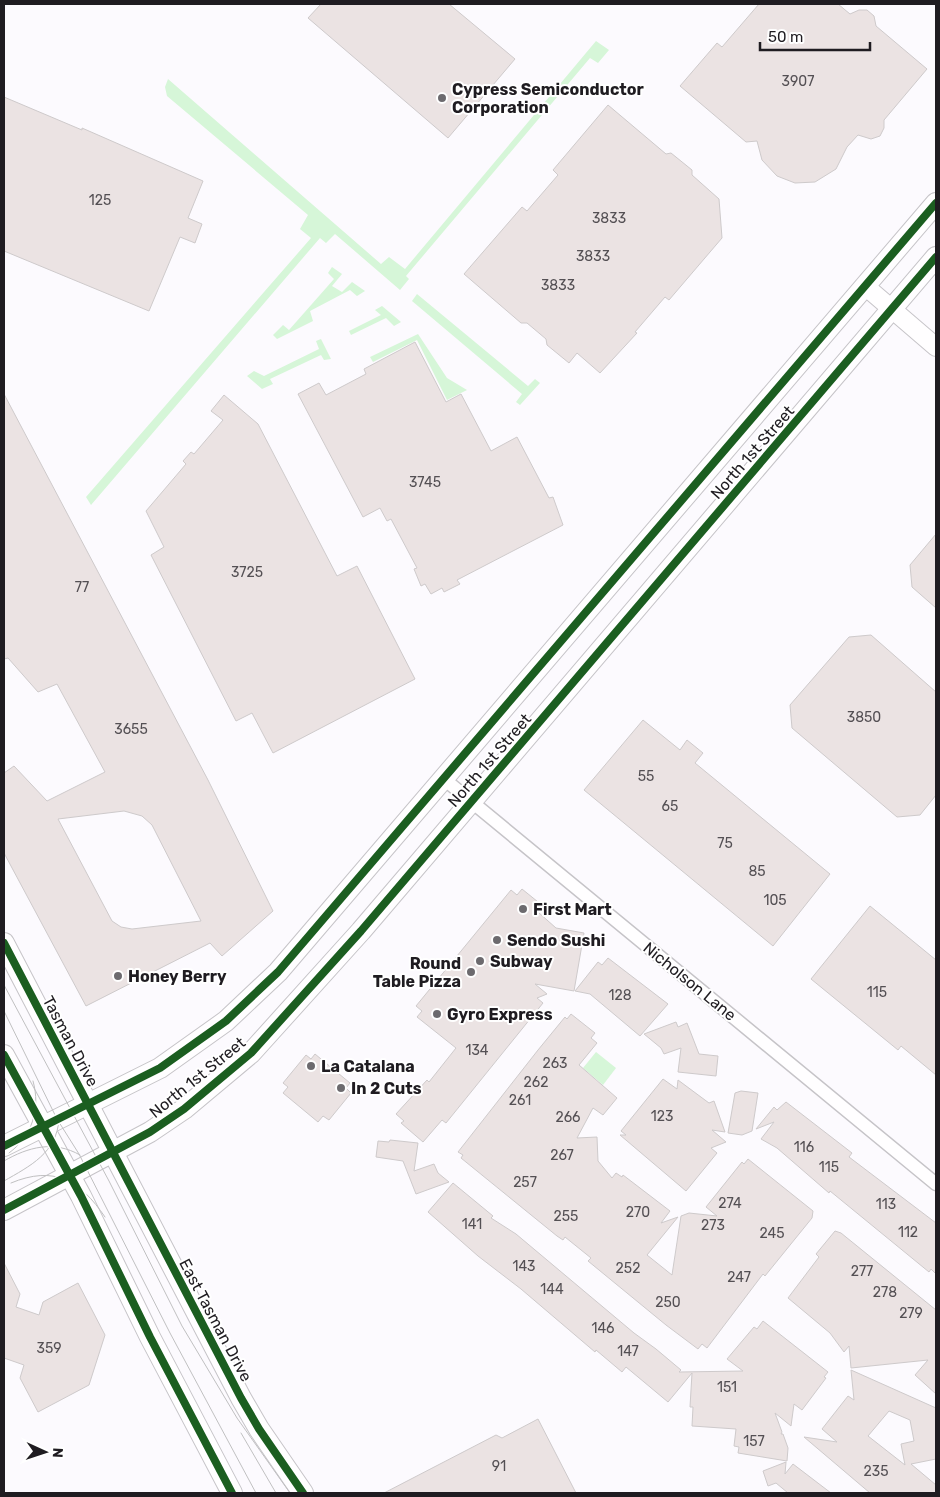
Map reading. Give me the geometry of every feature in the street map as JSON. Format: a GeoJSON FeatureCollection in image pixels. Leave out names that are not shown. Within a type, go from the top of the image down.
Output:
{"type":"FeatureCollection","features":[{"type":"Feature","properties":{"kind":"main road","name":"North 1st Street"},"geometry":{"type":"LineString","coordinates":[[4,1146],[160,1068],[226,1021],[254,996],[304,944],[936,203]]}},
{"type":"Feature","properties":{"kind":"main road","name":"North 1st Street"},"geometry":{"type":"LineString","coordinates":[[4,1210],[114,1153],[184,1109],[251,1053],[361,931],[936,257]]}},
{"type":"Feature","properties":{"kind":"main road","name":"Tasman Drive"},"geometry":{"type":"LineString","coordinates":[[4,943],[114,1153]]}},
{"type":"Feature","properties":{"kind":"main road"},"geometry":{"type":"LineString","coordinates":[[4,1055],[69,1176],[232,1493]]}},
{"type":"Feature","properties":{"kind":"main road","name":"East Tasman Drive"},"geometry":{"type":"LineString","coordinates":[[114,1153],[241,1398],[303,1493]]}},
{"type":"Feature","properties":{"kind":"street"},"geometry":{"type":"LineString","coordinates":[[865,286],[936,347]]}},
{"type":"Feature","properties":{"kind":"street","name":"Nicholson Lane"},"geometry":{"type":"LineString","coordinates":[[444,779],[936,1184]]}},
{"type":"Feature","properties":{"kind":"green space"},"geometry":{"type":"Polygon","coordinates":[[[596,41],[609,50],[598,63],[590,58],[406,276],[409,279],[400,290],[335,234],[326,243],[320,238],[91,505],[86,497],[311,238],[300,229],[308,215],[167,96],[165,87],[168,79],[381,264],[389,257],[405,269],[596,41]]]}},
{"type":"Feature","properties":{"kind":"green space"},"geometry":{"type":"Polygon","coordinates":[[[332,267],[342,274],[332,286],[342,292],[352,282],[365,291],[357,296],[350,290],[310,311],[313,321],[277,339],[273,335],[283,325],[289,330],[334,279],[328,273],[332,267]]]}},
{"type":"Feature","properties":{"kind":"green space"},"geometry":{"type":"Polygon","coordinates":[[[417,294],[528,386],[535,379],[540,383],[520,405],[516,402],[522,394],[412,301],[417,294]]]}},
{"type":"Feature","properties":{"kind":"green space"},"geometry":{"type":"Polygon","coordinates":[[[382,306],[401,322],[394,326],[386,318],[351,335],[349,331],[381,315],[375,310],[382,306]]]}},
{"type":"Feature","properties":{"kind":"green space"},"geometry":{"type":"Polygon","coordinates":[[[418,334],[447,378],[467,390],[447,400],[417,340],[373,362],[370,357],[418,334]]]}},
{"type":"Feature","properties":{"kind":"green space"},"geometry":{"type":"Polygon","coordinates":[[[321,339],[331,359],[324,360],[321,355],[270,379],[273,384],[262,389],[247,376],[254,371],[264,376],[319,349],[316,341],[321,339]]]}},
{"type":"Feature","properties":{"kind":"green space"},"geometry":{"type":"Polygon","coordinates":[[[596,1052],[616,1068],[603,1085],[583,1068],[596,1052]]]}},
{"type":"Feature","properties":{"kind":"building","name":"Cypress Semiconductor Corporation"},"geometry":{"type":"Polygon","coordinates":[[[321,4],[449,4],[515,59],[448,138],[308,18],[321,4]]]}},
{"type":"Feature","properties":{"kind":"building"},"geometry":{"type":"Polygon","coordinates":[[[759,4],[838,4],[850,14],[859,10],[867,10],[874,16],[876,26],[927,69],[884,120],[884,128],[880,136],[871,139],[858,135],[847,147],[836,169],[815,182],[795,183],[777,176],[762,160],[757,141],[746,142],[680,86],[717,43],[722,47],[759,4]]]}},
{"type":"Feature","properties":{"kind":"building"},"geometry":{"type":"Polygon","coordinates":[[[4,97],[82,130],[82,128],[203,181],[188,218],[202,224],[195,243],[180,237],[149,311],[4,251],[4,97]]]}},
{"type":"Feature","properties":{"kind":"building"},"geometry":{"type":"Polygon","coordinates":[[[608,105],[666,154],[671,153],[692,170],[692,175],[719,199],[722,238],[669,300],[665,297],[635,332],[637,333],[600,373],[577,353],[569,363],[547,345],[546,339],[527,323],[521,323],[464,274],[522,207],[527,211],[558,175],[553,170],[608,105]]]}},
{"type":"Feature","properties":{"kind":"building"},"geometry":{"type":"Polygon","coordinates":[[[415,342],[446,402],[461,394],[491,451],[517,437],[549,498],[553,497],[563,525],[457,580],[460,584],[444,592],[442,588],[431,594],[425,584],[421,586],[414,569],[417,568],[391,519],[387,521],[380,508],[363,517],[298,394],[319,383],[326,395],[366,374],[364,369],[415,342]]]}},
{"type":"Feature","properties":{"kind":"building"},"geometry":{"type":"Polygon","coordinates":[[[4,394],[208,780],[273,911],[222,956],[210,943],[86,1006],[4,853],[4,773],[14,766],[47,801],[105,772],[57,684],[38,692],[8,658],[4,659],[4,394]],[[124,811],[58,819],[112,921],[121,927],[132,929],[201,921],[152,825],[142,816],[124,811]]]}},
{"type":"Feature","properties":{"kind":"building"},"geometry":{"type":"Polygon","coordinates":[[[224,395],[258,424],[337,576],[357,566],[415,679],[273,753],[252,713],[236,721],[151,555],[164,547],[146,511],[186,464],[183,461],[191,452],[194,454],[223,420],[211,411],[224,395]]]}},
{"type":"Feature","properties":{"kind":"building"},"geometry":{"type":"Polygon","coordinates":[[[936,534],[936,608],[912,587],[910,565],[936,534]]]}},
{"type":"Feature","properties":{"kind":"building"},"geometry":{"type":"Polygon","coordinates":[[[871,635],[936,692],[936,795],[920,815],[897,817],[792,728],[790,705],[849,637],[871,635]]]}},
{"type":"Feature","properties":{"kind":"building"},"geometry":{"type":"Polygon","coordinates":[[[643,720],[680,750],[687,740],[703,753],[695,763],[830,874],[773,946],[584,790],[643,720]]]}},
{"type":"Feature","properties":{"kind":"building"},"geometry":{"type":"Polygon","coordinates":[[[522,889],[543,906],[538,912],[556,928],[584,933],[574,991],[535,984],[547,994],[537,998],[543,1003],[446,1123],[442,1120],[423,1142],[401,1123],[404,1121],[396,1114],[427,1080],[429,1082],[456,1048],[417,1017],[422,1011],[416,1006],[511,890],[517,895],[522,889]]]}},
{"type":"Feature","properties":{"kind":"building"},"geometry":{"type":"Polygon","coordinates":[[[870,906],[936,960],[936,1075],[901,1046],[898,1050],[811,979],[870,906]]]}},
{"type":"Feature","properties":{"kind":"building"},"geometry":{"type":"Polygon","coordinates":[[[608,958],[668,1004],[640,1036],[590,994],[575,991],[598,962],[602,965],[608,958]]]}},
{"type":"Feature","properties":{"kind":"building"},"geometry":{"type":"Polygon","coordinates":[[[571,1014],[595,1033],[591,1038],[597,1043],[579,1065],[617,1098],[603,1115],[593,1108],[577,1138],[597,1137],[598,1161],[612,1178],[616,1173],[622,1177],[623,1175],[670,1211],[661,1223],[678,1217],[647,1255],[672,1275],[681,1216],[689,1213],[717,1216],[706,1207],[742,1162],[744,1164],[748,1159],[813,1211],[812,1218],[765,1276],[763,1274],[707,1348],[702,1344],[698,1349],[666,1325],[588,1261],[591,1258],[565,1237],[563,1240],[557,1236],[461,1158],[463,1155],[458,1152],[565,1017],[567,1019],[571,1014]]]}},
{"type":"Feature","properties":{"kind":"building"},"geometry":{"type":"Polygon","coordinates":[[[676,1022],[678,1027],[687,1023],[699,1054],[718,1056],[716,1076],[678,1072],[681,1048],[664,1054],[661,1048],[644,1034],[676,1022]]]}},
{"type":"Feature","properties":{"kind":"building"},"geometry":{"type":"Polygon","coordinates":[[[315,1054],[350,1083],[346,1088],[351,1093],[329,1120],[323,1116],[318,1122],[283,1093],[288,1087],[283,1083],[306,1055],[311,1059],[315,1054]]]}},
{"type":"Feature","properties":{"kind":"building"},"geometry":{"type":"Polygon","coordinates":[[[663,1079],[677,1089],[678,1080],[709,1103],[714,1101],[725,1132],[712,1130],[726,1142],[711,1148],[717,1153],[686,1191],[620,1135],[626,1135],[621,1131],[663,1079]]]}},
{"type":"Feature","properties":{"kind":"building"},"geometry":{"type":"Polygon","coordinates":[[[741,1091],[758,1093],[752,1131],[742,1135],[728,1133],[735,1093],[741,1091]]]}},
{"type":"Feature","properties":{"kind":"building"},"geometry":{"type":"Polygon","coordinates":[[[786,1102],[852,1153],[849,1157],[936,1223],[936,1274],[931,1269],[929,1272],[830,1191],[829,1193],[777,1148],[761,1139],[774,1122],[756,1129],[774,1107],[777,1110],[786,1102]]]}},
{"type":"Feature","properties":{"kind":"building"},"geometry":{"type":"Polygon","coordinates":[[[390,1140],[418,1143],[414,1171],[434,1164],[438,1173],[449,1182],[416,1194],[403,1161],[376,1157],[378,1141],[389,1142],[390,1140]]]}},
{"type":"Feature","properties":{"kind":"building"},"geometry":{"type":"Polygon","coordinates":[[[453,1183],[493,1216],[491,1218],[516,1234],[634,1333],[656,1349],[681,1370],[679,1372],[743,1371],[727,1359],[754,1327],[757,1329],[763,1321],[828,1372],[824,1377],[826,1378],[802,1410],[794,1404],[791,1426],[775,1413],[782,1432],[781,1434],[783,1434],[788,1448],[787,1461],[738,1453],[739,1447],[734,1446],[736,1429],[692,1426],[693,1407],[690,1407],[692,1373],[668,1402],[626,1367],[622,1372],[596,1350],[595,1352],[521,1289],[478,1256],[428,1212],[453,1183]]]}},
{"type":"Feature","properties":{"kind":"building"},"geometry":{"type":"Polygon","coordinates":[[[835,1231],[841,1233],[936,1310],[936,1394],[915,1375],[928,1360],[851,1368],[849,1346],[844,1352],[830,1333],[788,1298],[819,1257],[816,1254],[835,1231]]]}},
{"type":"Feature","properties":{"kind":"building"},"geometry":{"type":"Polygon","coordinates":[[[4,1263],[20,1294],[16,1307],[39,1315],[43,1302],[78,1283],[105,1335],[89,1385],[38,1412],[20,1378],[24,1365],[4,1358],[4,1263]]]}},
{"type":"Feature","properties":{"kind":"building"},"geometry":{"type":"Polygon","coordinates":[[[851,1370],[936,1408],[936,1459],[911,1464],[936,1485],[936,1493],[870,1493],[804,1437],[837,1442],[822,1429],[848,1396],[854,1400],[851,1370]],[[889,1411],[868,1436],[905,1465],[901,1444],[914,1441],[910,1420],[889,1411]]]}},
{"type":"Feature","properties":{"kind":"building"},"geometry":{"type":"Polygon","coordinates":[[[538,1419],[576,1493],[384,1493],[496,1435],[502,1438],[538,1419]]]}},
{"type":"Feature","properties":{"kind":"building"},"geometry":{"type":"Polygon","coordinates":[[[786,1462],[785,1474],[793,1464],[831,1493],[788,1493],[776,1483],[768,1486],[763,1471],[786,1462]]]}},
{"type":"Feature","properties":{"kind":"tram line"},"geometry":{"type":"LineString","coordinates":[[4,985],[109,1181],[182,1326],[237,1418],[290,1493]]}},
{"type":"Feature","properties":{"kind":"tram line"},"geometry":{"type":"LineString","coordinates":[[4,1011],[57,1119],[79,1154],[170,1333],[256,1493]]}},
{"type":"Feature","properties":{"kind":"tram line"},"geometry":{"type":"LineString","coordinates":[[9,1153],[24,1139],[33,1121],[36,1102],[33,1081]]}},
{"type":"Feature","properties":{"kind":"tram line"},"geometry":{"type":"LineString","coordinates":[[4,1181],[32,1164],[48,1150],[57,1131],[59,1119]]}},
{"type":"Feature","properties":{"kind":"tram line"},"geometry":{"type":"LineString","coordinates":[[4,1161],[22,1152],[41,1147],[61,1148],[80,1155]]}},
{"type":"Feature","properties":{"kind":"tram line"},"geometry":{"type":"LineString","coordinates":[[11,1183],[40,1176],[53,1176],[65,1179],[76,1185],[86,1194],[105,1217]]}},
{"type":"Feature","properties":{"kind":"tram line"},"geometry":{"type":"LineString","coordinates":[[241,1433],[276,1493]]}},
{"type":"Feature","properties":{"kind":"cycle path"},"geometry":{"type":"LineString","coordinates":[[4,1146],[160,1068],[226,1021],[278,972],[936,203]]}},
{"type":"Feature","properties":{"kind":"cycle path"},"geometry":{"type":"LineString","coordinates":[[4,1210],[150,1132],[184,1109],[251,1053],[361,931],[936,257]]}},
{"type":"Feature","properties":{"kind":"cycle path"},"geometry":{"type":"LineString","coordinates":[[4,943],[241,1398],[259,1429],[303,1493]]}},
{"type":"Feature","properties":{"kind":"cycle path"},"geometry":{"type":"LineString","coordinates":[[4,1055],[81,1196],[150,1337],[232,1493]]}},
{"type":"Feature","properties":{"kind":"place","name":"Cypress Semiconductor Corporation"},"geometry":{"type":"Point","coordinates":[442,98]}},
{"type":"Feature","properties":{"kind":"place","name":"First Mart"},"geometry":{"type":"Point","coordinates":[523,909]}},
{"type":"Feature","properties":{"kind":"place","name":"Sendo Sushi"},"geometry":{"type":"Point","coordinates":[497,940]}},
{"type":"Feature","properties":{"kind":"place","name":"Subway"},"geometry":{"type":"Point","coordinates":[480,961]}},
{"type":"Feature","properties":{"kind":"place","name":"Round Table Pizza"},"geometry":{"type":"Point","coordinates":[471,972]}},
{"type":"Feature","properties":{"kind":"place","name":"Honey Berry"},"geometry":{"type":"Point","coordinates":[118,976]}},
{"type":"Feature","properties":{"kind":"place","name":"Gyro Express"},"geometry":{"type":"Point","coordinates":[437,1014]}},
{"type":"Feature","properties":{"kind":"place","name":"La Catalana"},"geometry":{"type":"Point","coordinates":[311,1066]}},
{"type":"Feature","properties":{"kind":"place","name":"In 2 Cuts"},"geometry":{"type":"Point","coordinates":[341,1088]}}]}
